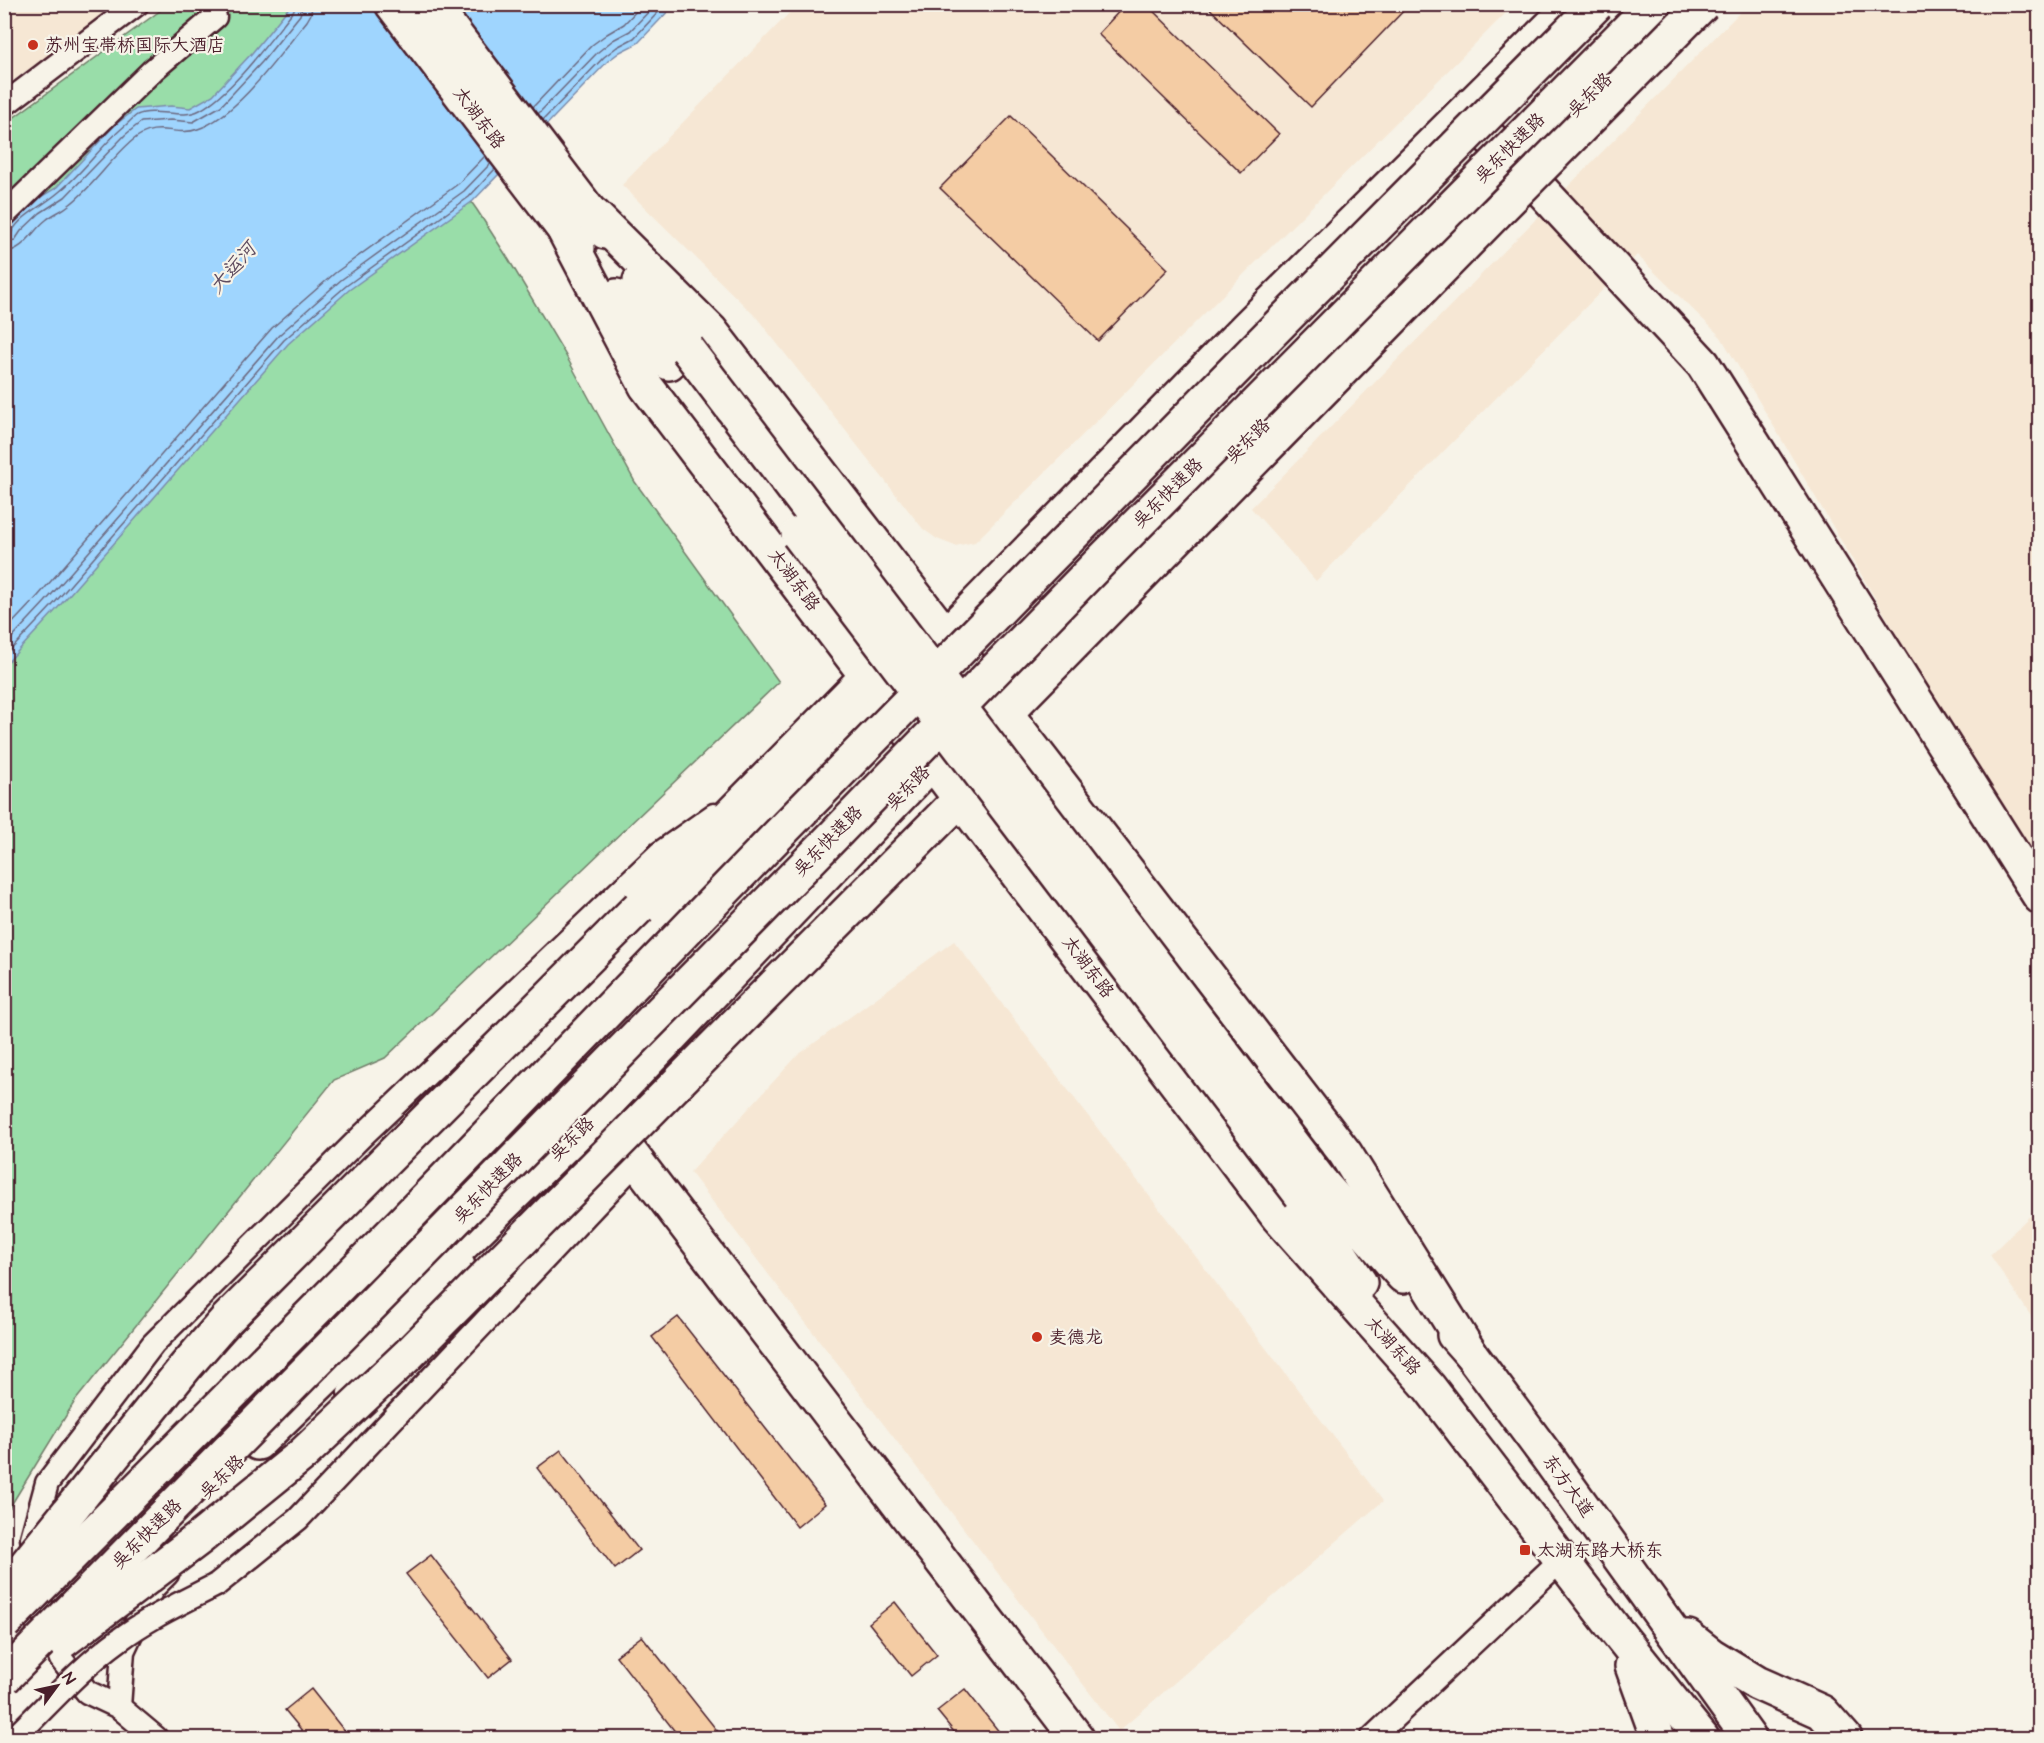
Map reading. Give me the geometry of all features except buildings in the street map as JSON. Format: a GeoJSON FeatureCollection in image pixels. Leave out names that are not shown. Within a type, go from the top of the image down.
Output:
{"type":"FeatureCollection","features":[{"type":"Feature","properties":{"kind":"main road","name":"太湖东路"},"geometry":{"type":"LineString","coordinates":[[392,4],[565,232],[1311,1189],[1470,1353]]}},
{"type":"Feature","properties":{"kind":"main road","name":"太湖东路"},"geometry":{"type":"LineString","coordinates":[[432,4],[594,215],[687,349],[1311,1189],[1429,1387]]}},
{"type":"Feature","properties":{"kind":"main road"},"geometry":{"type":"LineString","coordinates":[[4,1592],[186,1366],[226,1320],[764,780],[875,686],[946,635],[1246,328],[1573,4]]}},
{"type":"Feature","properties":{"kind":"main road","name":"吴东快速路"},"geometry":{"type":"LineString","coordinates":[[4,1623],[393,1232],[781,832],[1597,4]]}},
{"type":"Feature","properties":{"kind":"main road","name":"吴东快速路"},"geometry":{"type":"LineString","coordinates":[[4,1680],[794,877],[1140,521],[1653,4]]}},
{"type":"Feature","properties":{"kind":"main road","name":"吴东路"},"geometry":{"type":"LineString","coordinates":[[4,1694],[123,1573],[599,1112],[932,762],[1000,706],[1519,166],[1680,4]]}},
{"type":"Feature","properties":{"kind":"main road"},"geometry":{"type":"LineString","coordinates":[[4,1680],[101,1614],[257,1493],[303,1454],[408,1355],[960,799],[1000,706],[1703,4]]}},
{"type":"Feature","properties":{"kind":"main road"},"geometry":{"type":"LineString","coordinates":[[1464,113],[1519,166],[1703,364],[2040,897]]}},
{"type":"Feature","properties":{"kind":"main road","name":"太湖东路"},"geometry":{"type":"LineString","coordinates":[[594,215],[711,331],[1345,1153],[1470,1353]]}},
{"type":"Feature","properties":{"kind":"main road","name":"太湖东路"},"geometry":{"type":"LineString","coordinates":[[565,232],[646,386],[1278,1217],[1429,1387]]}},
{"type":"Feature","properties":{"kind":"main road"},"geometry":{"type":"LineString","coordinates":[[4,1598],[875,686]]}},
{"type":"Feature","properties":{"kind":"main road"},"geometry":{"type":"LineString","coordinates":[[599,1112],[1077,1738]]}},
{"type":"Feature","properties":{"kind":"main road","name":"东方大道"},"geometry":{"type":"LineString","coordinates":[[1470,1353],[1751,1738]]}},
{"type":"Feature","properties":{"kind":"main road"},"geometry":{"type":"LineString","coordinates":[[1429,1387],[1613,1627],[1702,1738]]}},
{"type":"Feature","properties":{"kind":"main road"},"geometry":{"type":"LineString","coordinates":[[1652,1602],[1711,1655],[1757,1683],[1822,1712],[1845,1738]]}},
{"type":"Feature","properties":{"kind":"main road"},"geometry":{"type":"LineString","coordinates":[[1613,1627],[1632,1666],[1658,1738]]}},
{"type":"Feature","properties":{"kind":"main road"},"geometry":{"type":"LineString","coordinates":[[1751,1738],[1755,1722],[1767,1707],[1785,1702],[1802,1703]]}},
{"type":"Feature","properties":{"kind":"street"},"geometry":{"type":"LineString","coordinates":[[4,105],[137,4]]}},
{"type":"Feature","properties":{"kind":"street"},"geometry":{"type":"LineString","coordinates":[[4,215],[153,70],[215,17]]}},
{"type":"Feature","properties":{"kind":"street"},"geometry":{"type":"LineString","coordinates":[[156,1738],[119,1707],[87,1692],[61,1659],[41,1606],[32,1538],[47,1483],[153,1344],[362,1136],[660,853],[764,780]]}},
{"type":"Feature","properties":{"kind":"street"},"geometry":{"type":"LineString","coordinates":[[119,1707],[123,1651],[152,1589],[324,1419],[599,1112]]}},
{"type":"Feature","properties":{"kind":"street"},"geometry":{"type":"LineString","coordinates":[[14,1738],[88,1665],[120,1639],[157,1616],[216,1585],[298,1519],[637,1161]]}},
{"type":"Feature","properties":{"kind":"street"},"geometry":{"type":"LineString","coordinates":[[1372,1738],[1562,1559]]}},
{"type":"Feature","properties":{"kind":"shaded area","name":"苏州宝带桥国际大酒店"},"geometry":{"type":"Polygon","coordinates":[[[5,5],[120,5],[5,86],[5,5]]]}},
{"type":"Feature","properties":{"kind":"shaded area"},"geometry":{"type":"Polygon","coordinates":[[[797,5],[1514,5],[975,542],[955,546],[937,539],[923,529],[757,318],[622,185],[797,5]]]}},
{"type":"Feature","properties":{"kind":"shaded area"},"geometry":{"type":"Polygon","coordinates":[[[1747,5],[2039,5],[2039,876],[1721,337],[1637,255],[1316,581],[1251,508],[1747,5]]]}},
{"type":"Feature","properties":{"kind":"shaded area","name":"麦德龙"},"geometry":{"type":"Polygon","coordinates":[[[954,941],[1383,1501],[1119,1731],[690,1172],[798,1055],[954,941]]]}},
{"type":"Feature","properties":{"kind":"shaded area"},"geometry":{"type":"Polygon","coordinates":[[[2039,1207],[2039,1328],[1990,1255],[2039,1207]]]}},
{"type":"Feature","properties":{"kind":"green space"},"geometry":{"type":"Polygon","coordinates":[[[168,5],[332,5],[477,210],[509,260],[565,354],[635,482],[779,682],[385,1058],[334,1080],[75,1401],[5,1515],[5,124],[168,5]]]}},
{"type":"Feature","properties":{"kind":"water","name":"大运河"},"geometry":{"type":"Polygon","coordinates":[[[291,5],[674,5],[638,43],[608,61],[473,201],[349,290],[288,344],[5,665],[4,246],[7,243],[8,225],[32,202],[56,188],[115,125],[136,109],[171,106],[190,108],[213,95],[252,53],[291,5]]]}},
{"type":"Feature","properties":{"kind":"place","name":"苏州宝带桥国际大酒店"},"geometry":{"type":"Point","coordinates":[33,45]}},
{"type":"Feature","properties":{"kind":"place","name":"麦德龙"},"geometry":{"type":"Point","coordinates":[1037,1337]}},
{"type":"Feature","properties":{"kind":"place","name":"太湖东路大桥东"},"geometry":{"type":"Point","coordinates":[1525,1550]}}]}
